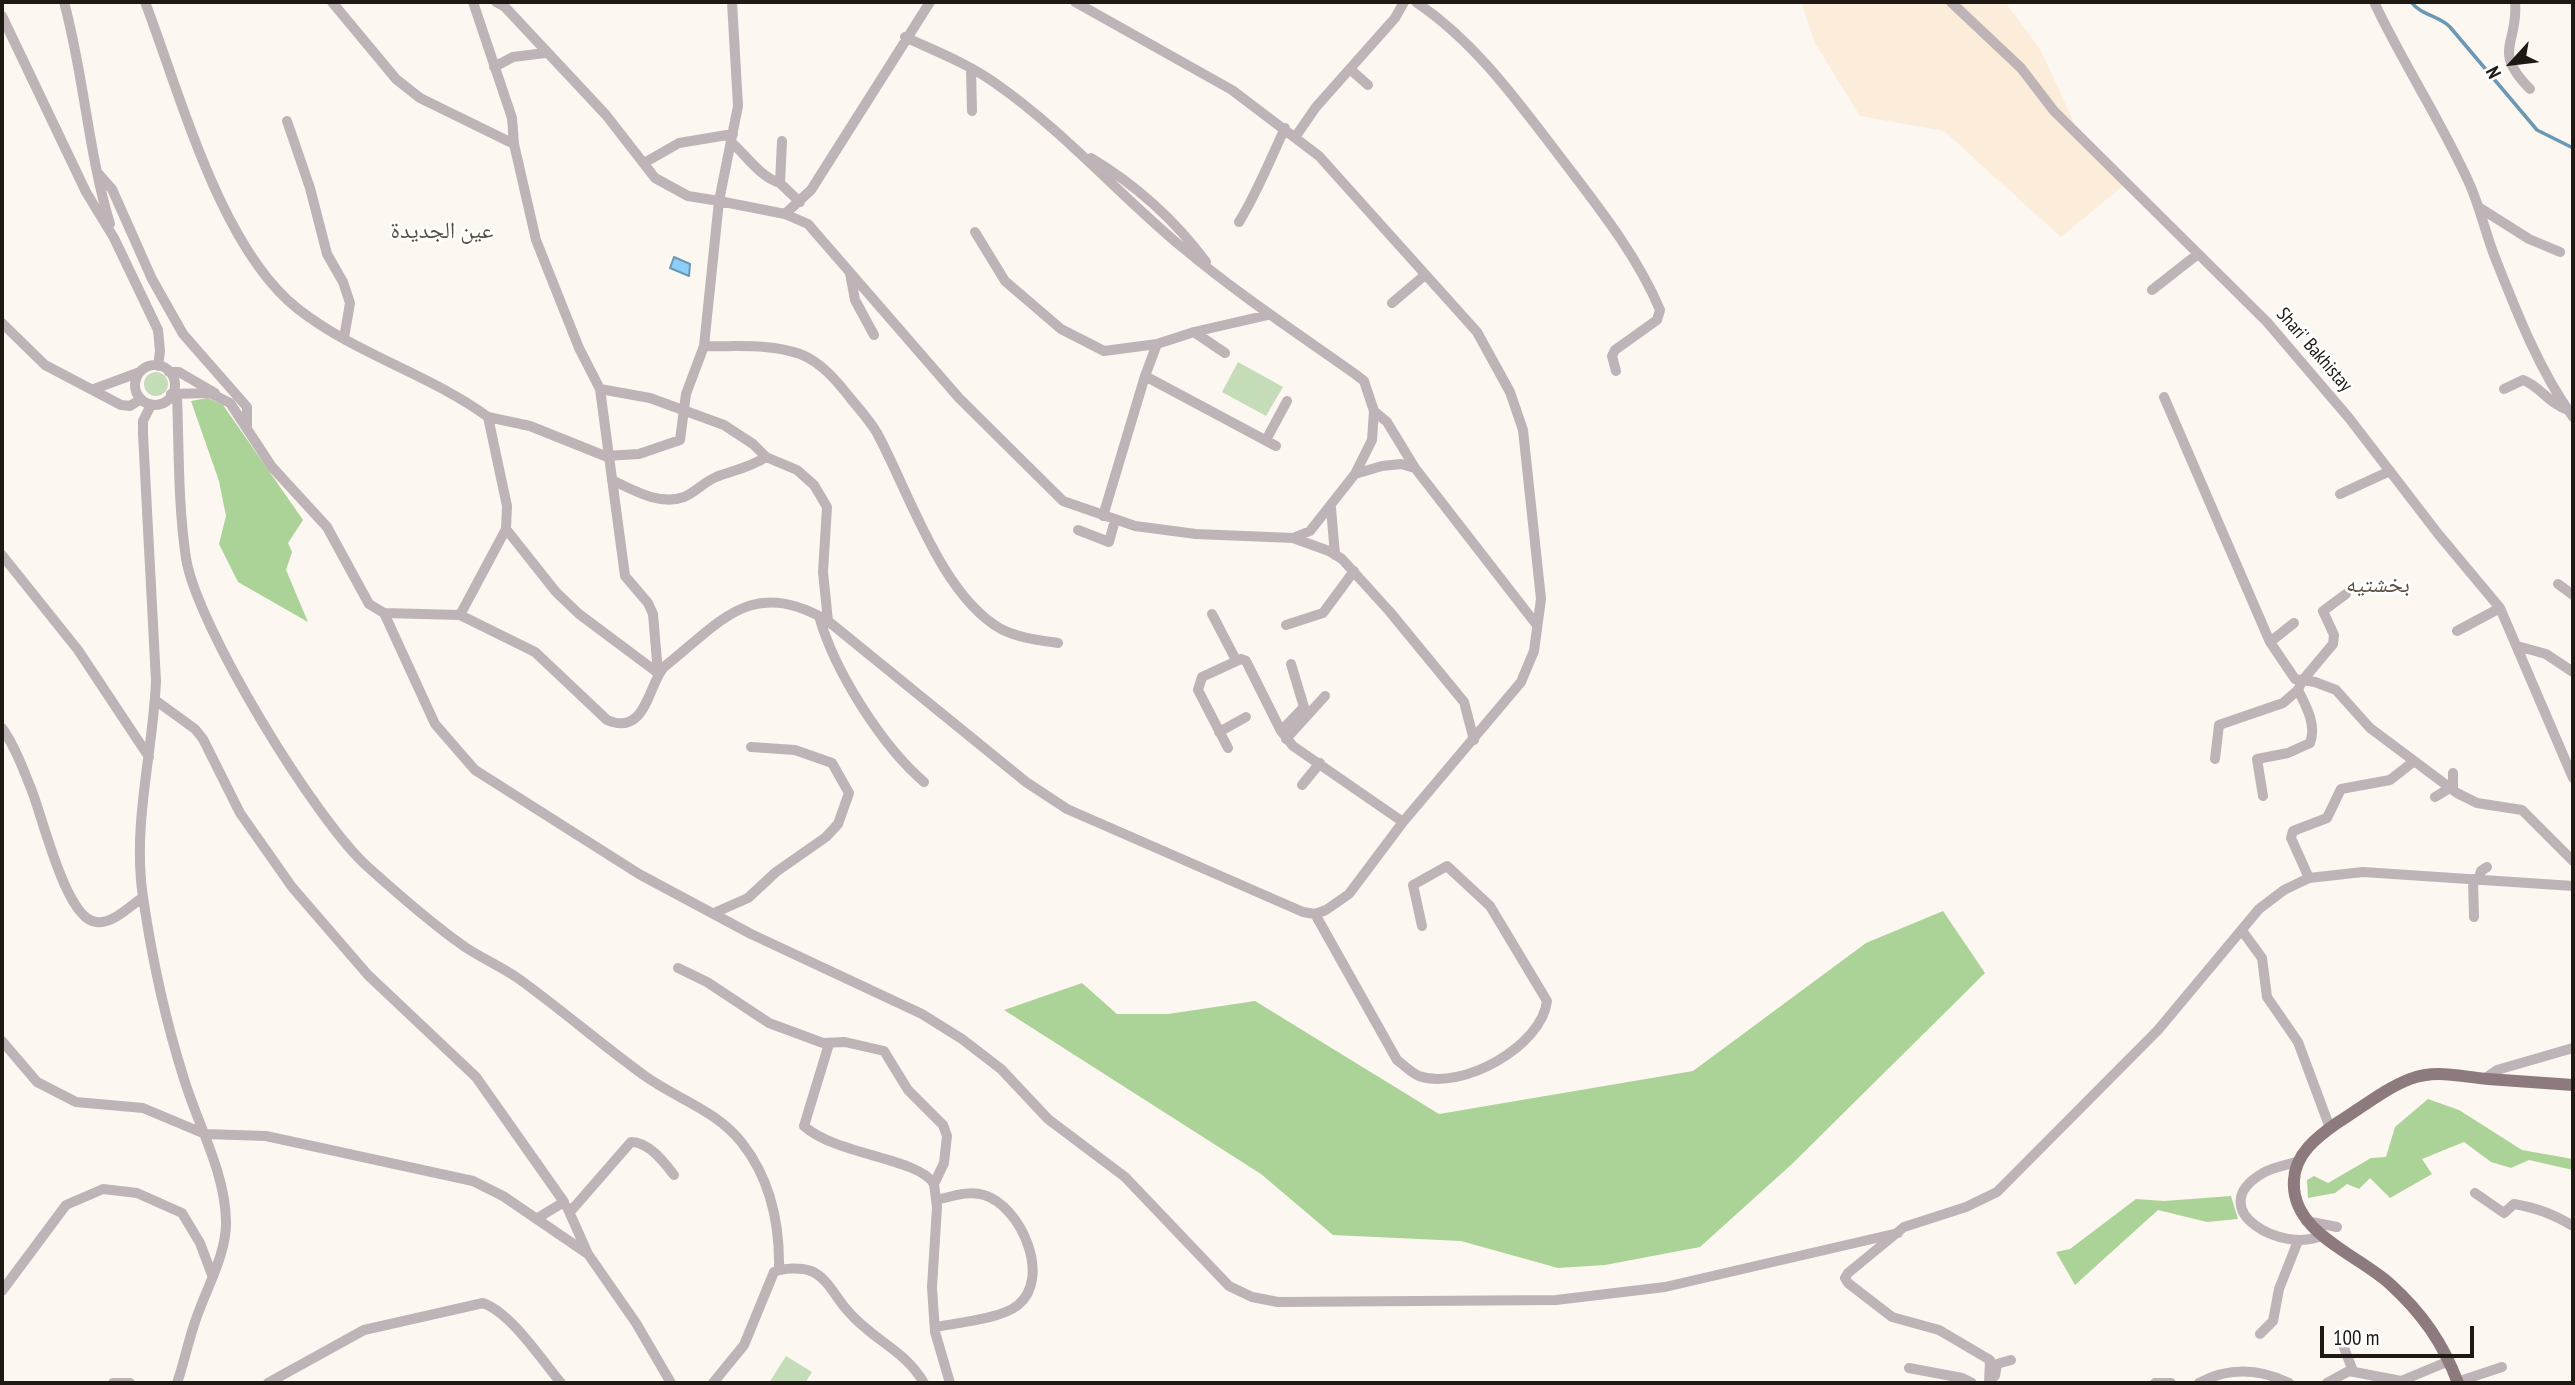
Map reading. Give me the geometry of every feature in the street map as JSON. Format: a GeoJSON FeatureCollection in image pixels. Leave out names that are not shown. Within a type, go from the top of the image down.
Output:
{"type":"FeatureCollection","features":[{"type":"Feature","properties":{"kind":"main road"},"geometry":{"type":"LineString","coordinates":[[2457,1383],[2449,1361],[2429,1324],[2397,1291],[2323,1235],[2306,1221],[2298,1210],[2293,1186],[2299,1161],[2314,1141],[2330,1128],[2409,1079],[2447,1073],[2484,1079],[2573,1085]]}},
{"type":"Feature","properties":{"kind":"street"},"geometry":{"type":"LineString","coordinates":[[64,2],[77,51],[97,172],[114,238]]}},
{"type":"Feature","properties":{"kind":"street"},"geometry":{"type":"LineString","coordinates":[[145,2],[198,144],[227,212],[273,285],[298,309],[344,338],[386,363],[460,397],[488,417],[530,426],[587,450],[609,456],[639,454],[674,444],[682,434],[686,394],[704,346],[719,201],[738,106],[732,2]]}},
{"type":"Feature","properties":{"kind":"street"},"geometry":{"type":"LineString","coordinates":[[332,2],[396,79],[421,98],[514,144]]}},
{"type":"Feature","properties":{"kind":"street"},"geometry":{"type":"LineString","coordinates":[[94,389],[158,366],[169,372],[179,372],[221,397],[247,427],[272,467],[327,527],[369,604],[384,613],[460,615],[536,652],[591,706],[615,723],[633,719],[653,694],[658,673],[653,614],[648,603],[625,576],[600,389],[579,348],[536,240],[514,144],[512,118],[473,2]]}},
{"type":"Feature","properties":{"kind":"street"},"geometry":{"type":"LineString","coordinates":[[496,2],[505,7],[545,53],[598,106],[655,178],[668,187],[703,201],[719,201],[785,214],[808,224],[959,398],[1063,501],[1115,520],[1196,534],[1293,538],[1335,555],[1354,571],[1464,702],[1474,740]]}},
{"type":"Feature","properties":{"kind":"street"},"geometry":{"type":"LineString","coordinates":[[785,214],[800,202],[930,2]]}},
{"type":"Feature","properties":{"kind":"street"},"geometry":{"type":"LineString","coordinates":[[658,673],[713,626],[759,601],[778,600],[823,619],[1026,782],[1067,809],[1303,912],[1315,914],[1338,904],[1349,894],[1403,822],[1521,682],[1534,651],[1541,599],[1523,430],[1518,411],[1477,332],[1319,156],[1296,136],[1232,90],[1076,2]]}},
{"type":"Feature","properties":{"kind":"street"},"geometry":{"type":"LineString","coordinates":[[1296,136],[1316,107],[1395,18],[1404,2]]}},
{"type":"Feature","properties":{"kind":"street"},"geometry":{"type":"LineString","coordinates":[[1416,2],[1448,27],[1504,84],[1616,232],[1653,292],[1660,310],[1657,320],[1615,350],[1612,356],[1616,371]]}},
{"type":"Feature","properties":{"kind":"street","name":"Shari' Bakhistay"},"geometry":{"type":"LineString","coordinates":[[1951,2],[2021,68],[2054,111],[2296,352],[2500,608],[2573,778]]}},
{"type":"Feature","properties":{"kind":"street"},"geometry":{"type":"LineString","coordinates":[[2374,2],[2442,127],[2480,208],[2500,269],[2550,380],[2570,414]]}},
{"type":"Feature","properties":{"kind":"street"},"geometry":{"type":"LineString","coordinates":[[2515,2],[2516,13],[2508,43],[2510,64],[2530,89]]}},
{"type":"Feature","properties":{"kind":"street"},"geometry":{"type":"LineString","coordinates":[[2,16],[86,192],[114,238],[158,330],[158,366]]}},
{"type":"Feature","properties":{"kind":"street"},"geometry":{"type":"LineString","coordinates":[[905,37],[971,68],[995,83],[1078,150],[1141,212],[1214,274],[1268,316],[1364,381],[1374,411],[1372,440],[1355,474],[1331,508],[1310,531],[1293,538]]}},
{"type":"Feature","properties":{"kind":"street"},"geometry":{"type":"LineString","coordinates":[[494,66],[513,57],[545,53]]}},
{"type":"Feature","properties":{"kind":"street"},"geometry":{"type":"LineString","coordinates":[[971,68],[971,111]]}},
{"type":"Feature","properties":{"kind":"street"},"geometry":{"type":"LineString","coordinates":[[1351,70],[1368,85]]}},
{"type":"Feature","properties":{"kind":"street"},"geometry":{"type":"LineString","coordinates":[[287,121],[310,188],[327,254],[343,282],[350,303],[344,338]]}},
{"type":"Feature","properties":{"kind":"street"},"geometry":{"type":"LineString","coordinates":[[1239,222],[1255,196],[1264,168],[1285,128]]}},
{"type":"Feature","properties":{"kind":"street"},"geometry":{"type":"LineString","coordinates":[[644,163],[679,143],[732,138]]}},
{"type":"Feature","properties":{"kind":"street"},"geometry":{"type":"LineString","coordinates":[[732,138],[754,162],[760,173],[780,183],[800,202]]}},
{"type":"Feature","properties":{"kind":"street"},"geometry":{"type":"LineString","coordinates":[[780,183],[782,141]]}},
{"type":"Feature","properties":{"kind":"street"},"geometry":{"type":"LineString","coordinates":[[97,172],[112,189],[152,279],[183,334],[247,407],[247,427]]}},
{"type":"Feature","properties":{"kind":"street"},"geometry":{"type":"LineString","coordinates":[[2480,208],[2529,239],[2560,252]]}},
{"type":"Feature","properties":{"kind":"street"},"geometry":{"type":"LineString","coordinates":[[975,232],[1005,281],[1061,329],[1104,351],[1157,344],[1194,332],[1268,316]]}},
{"type":"Feature","properties":{"kind":"street"},"geometry":{"type":"LineString","coordinates":[[2152,290],[2198,254]]}},
{"type":"Feature","properties":{"kind":"street"},"geometry":{"type":"LineString","coordinates":[[849,273],[855,300],[874,335]]}},
{"type":"Feature","properties":{"kind":"street"},"geometry":{"type":"LineString","coordinates":[[1392,303],[1425,275]]}},
{"type":"Feature","properties":{"kind":"street"},"geometry":{"type":"LineString","coordinates":[[2,323],[45,365],[121,405],[130,406],[141,400]]}},
{"type":"Feature","properties":{"kind":"street"},"geometry":{"type":"LineString","coordinates":[[1194,332],[1225,353]]}},
{"type":"Feature","properties":{"kind":"street"},"geometry":{"type":"LineString","coordinates":[[1103,516],[1157,344]]}},
{"type":"Feature","properties":{"kind":"street"},"geometry":{"type":"LineString","coordinates":[[704,346],[772,347],[801,354],[822,368],[875,430],[917,521],[936,553],[977,608],[999,628],[1019,637],[1058,643]]}},
{"type":"Feature","properties":{"kind":"street"},"geometry":{"type":"LineString","coordinates":[[140,372],[135,383],[141,400],[151,405],[166,402],[174,394],[210,393],[221,397]]}},
{"type":"Feature","properties":{"kind":"street"},"geometry":{"type":"LineString","coordinates":[[169,372],[175,384],[186,559],[195,590],[208,622],[254,705],[318,806],[368,868],[442,931],[519,979],[649,1079],[712,1114],[731,1130],[753,1158],[771,1200],[780,1238],[779,1270]]}},
{"type":"Feature","properties":{"kind":"street"},"geometry":{"type":"LineString","coordinates":[[1145,376],[1276,446]]}},
{"type":"Feature","properties":{"kind":"street"},"geometry":{"type":"LineString","coordinates":[[2504,389],[2523,380],[2530,382],[2553,405],[2570,414]]}},
{"type":"Feature","properties":{"kind":"street"},"geometry":{"type":"LineString","coordinates":[[600,389],[650,398],[724,425],[753,444],[766,457],[805,477],[827,507],[823,572],[824,636],[855,694],[887,741],[924,782]]}},
{"type":"Feature","properties":{"kind":"street"},"geometry":{"type":"LineString","coordinates":[[2164,397],[2270,642],[2300,685],[2312,723],[2310,743],[2257,759],[2263,796]]}},
{"type":"Feature","properties":{"kind":"street"},"geometry":{"type":"LineString","coordinates":[[1266,440],[1287,401]]}},
{"type":"Feature","properties":{"kind":"street"},"geometry":{"type":"LineString","coordinates":[[151,405],[143,421],[154,612],[155,700],[138,838],[143,897],[163,1007],[185,1083],[205,1134],[221,1190],[226,1223],[180,1382]]}},
{"type":"Feature","properties":{"kind":"street"},"geometry":{"type":"LineString","coordinates":[[1374,411],[1387,422],[1415,468],[1536,624]]}},
{"type":"Feature","properties":{"kind":"street"},"geometry":{"type":"LineString","coordinates":[[460,615],[506,529],[507,506],[488,417]]}},
{"type":"Feature","properties":{"kind":"street"},"geometry":{"type":"LineString","coordinates":[[612,480],[647,495],[670,500],[684,497],[723,474],[748,469],[766,457]]}},
{"type":"Feature","properties":{"kind":"street"},"geometry":{"type":"LineString","coordinates":[[1355,474],[1401,464],[1415,468]]}},
{"type":"Feature","properties":{"kind":"street"},"geometry":{"type":"LineString","coordinates":[[2340,494],[2390,471]]}},
{"type":"Feature","properties":{"kind":"street"},"geometry":{"type":"LineString","coordinates":[[1331,508],[1335,555]]}},
{"type":"Feature","properties":{"kind":"street"},"geometry":{"type":"LineString","coordinates":[[1078,530],[1109,542],[1115,520]]}},
{"type":"Feature","properties":{"kind":"street"},"geometry":{"type":"LineString","coordinates":[[506,529],[556,592],[579,614],[658,673]]}},
{"type":"Feature","properties":{"kind":"street"},"geometry":{"type":"LineString","coordinates":[[2,555],[78,650],[149,757]]}},
{"type":"Feature","properties":{"kind":"street"},"geometry":{"type":"LineString","coordinates":[[1286,625],[1322,613],[1354,571]]}},
{"type":"Feature","properties":{"kind":"street"},"geometry":{"type":"LineString","coordinates":[[2557,584],[2573,595]]}},
{"type":"Feature","properties":{"kind":"street"},"geometry":{"type":"LineString","coordinates":[[2215,760],[2219,725],[2283,703],[2333,644],[2334,635],[2323,611],[2346,594]]}},
{"type":"Feature","properties":{"kind":"street"},"geometry":{"type":"LineString","coordinates":[[2457,631],[2500,608]]}},
{"type":"Feature","properties":{"kind":"street"},"geometry":{"type":"LineString","coordinates":[[384,613],[435,724],[475,770],[639,874],[774,945],[922,1014],[962,1039],[1001,1069],[1048,1119],[1125,1177],[1229,1286],[1252,1297],[1278,1302],[1556,1300],[1665,1287],[1898,1233]]}},
{"type":"Feature","properties":{"kind":"street"},"geometry":{"type":"LineString","coordinates":[[1212,614],[1236,660]]}},
{"type":"Feature","properties":{"kind":"street"},"geometry":{"type":"LineString","coordinates":[[2270,642],[2294,623]]}},
{"type":"Feature","properties":{"kind":"street"},"geometry":{"type":"LineString","coordinates":[[2517,646],[2546,654],[2573,672]]}},
{"type":"Feature","properties":{"kind":"street"},"geometry":{"type":"LineString","coordinates":[[1228,748],[1198,690],[1202,677],[1236,660],[1246,661],[1283,735],[1403,822]]}},
{"type":"Feature","properties":{"kind":"street"},"geometry":{"type":"LineString","coordinates":[[1283,735],[1304,707],[1291,664]]}},
{"type":"Feature","properties":{"kind":"street"},"geometry":{"type":"LineString","coordinates":[[2300,685],[2315,682],[2336,690],[2370,727],[2413,762],[2451,789],[2477,803],[2522,810],[2573,861]]}},
{"type":"Feature","properties":{"kind":"street"},"geometry":{"type":"LineString","coordinates":[[1283,735],[1325,696]]}},
{"type":"Feature","properties":{"kind":"street"},"geometry":{"type":"LineString","coordinates":[[155,700],[195,729],[203,739],[240,813],[284,877],[368,975],[476,1077],[567,1207],[588,1254],[636,1323],[670,1383]]}},
{"type":"Feature","properties":{"kind":"street"},"geometry":{"type":"LineString","coordinates":[[1219,732],[1246,717]]}},
{"type":"Feature","properties":{"kind":"street"},"geometry":{"type":"LineString","coordinates":[[2,728],[30,786],[62,879],[83,917],[93,922],[107,920],[143,897]]}},
{"type":"Feature","properties":{"kind":"street"},"geometry":{"type":"LineString","coordinates":[[714,913],[748,898],[776,872],[826,837],[838,824],[847,805],[849,793],[832,764],[796,750],[751,747]]}},
{"type":"Feature","properties":{"kind":"street"},"geometry":{"type":"LineString","coordinates":[[2309,878],[2291,838],[2293,831],[2328,818],[2341,789],[2390,780],[2413,762]]}},
{"type":"Feature","properties":{"kind":"street"},"geometry":{"type":"LineString","coordinates":[[1302,785],[1320,763]]}},
{"type":"Feature","properties":{"kind":"street"},"geometry":{"type":"LineString","coordinates":[[2451,789],[2453,773]]}},
{"type":"Feature","properties":{"kind":"street"},"geometry":{"type":"LineString","coordinates":[[2435,797],[2451,789]]}},
{"type":"Feature","properties":{"kind":"street"},"geometry":{"type":"LineString","coordinates":[[1315,914],[1397,1060],[1419,1076],[1460,1076],[1480,1071],[1507,1055],[1530,1034],[1542,1021],[1547,1001],[1490,906],[1447,866],[1413,885],[1422,926]]}},
{"type":"Feature","properties":{"kind":"street"},"geometry":{"type":"LineString","coordinates":[[2474,916],[2476,880],[2487,867]]}},
{"type":"Feature","properties":{"kind":"street"},"geometry":{"type":"LineString","coordinates":[[1989,1383],[1990,1360],[1939,1330],[1892,1318],[1845,1278],[1898,1233],[1921,1220],[1966,1207],[1997,1192],[2158,1030],[2269,900],[2309,878],[2364,872],[2573,886]]}},
{"type":"Feature","properties":{"kind":"street"},"geometry":{"type":"LineString","coordinates":[[2243,932],[2262,957],[2267,997],[2298,1042],[2330,1128]]}},
{"type":"Feature","properties":{"kind":"street"},"geometry":{"type":"LineString","coordinates":[[678,968],[707,982],[769,1023],[829,1044],[845,1042],[884,1051],[908,1090],[943,1125],[948,1145],[934,1184]]}},
{"type":"Feature","properties":{"kind":"street"},"geometry":{"type":"LineString","coordinates":[[2,1041],[48,1090],[75,1102],[144,1108],[205,1134],[266,1136],[473,1181],[503,1196],[588,1254]]}},
{"type":"Feature","properties":{"kind":"street"},"geometry":{"type":"LineString","coordinates":[[829,1044],[804,1126],[816,1137],[854,1153],[916,1170],[930,1177],[934,1184],[936,1200],[932,1287],[935,1327],[950,1383]]}},
{"type":"Feature","properties":{"kind":"street"},"geometry":{"type":"LineString","coordinates":[[2484,1079],[2497,1070],[2573,1048]]}},
{"type":"Feature","properties":{"kind":"street"},"geometry":{"type":"LineString","coordinates":[[536,1219],[567,1207],[631,1142],[639,1142],[649,1149],[674,1175]]}},
{"type":"Feature","properties":{"kind":"street"},"geometry":{"type":"LineString","coordinates":[[2299,1161],[2264,1172],[2247,1186],[2240,1202],[2254,1227],[2298,1241],[2310,1242],[2323,1235]]}},
{"type":"Feature","properties":{"kind":"street"},"geometry":{"type":"LineString","coordinates":[[2,1291],[66,1205],[103,1189],[137,1193],[182,1213],[200,1243],[212,1275]]}},
{"type":"Feature","properties":{"kind":"street"},"geometry":{"type":"LineString","coordinates":[[2475,1193],[2504,1213],[2514,1204],[2547,1211],[2573,1226]]}},
{"type":"Feature","properties":{"kind":"street"},"geometry":{"type":"LineString","coordinates":[[935,1327],[1011,1310],[1025,1298],[1031,1279],[1027,1241],[1019,1223],[1006,1208],[976,1194],[936,1200]]}},
{"type":"Feature","properties":{"kind":"street"},"geometry":{"type":"LineString","coordinates":[[2306,1221],[2337,1227]]}},
{"type":"Feature","properties":{"kind":"street"},"geometry":{"type":"LineString","coordinates":[[2260,1334],[2273,1321],[2279,1289],[2298,1241]]}},
{"type":"Feature","properties":{"kind":"street"},"geometry":{"type":"LineString","coordinates":[[713,1383],[744,1345],[773,1274],[779,1270],[805,1269],[824,1280],[858,1323],[909,1360],[923,1383]]}},
{"type":"Feature","properties":{"kind":"street"},"geometry":{"type":"LineString","coordinates":[[268,1383],[364,1331],[483,1303],[496,1307],[561,1383]]}},
{"type":"Feature","properties":{"kind":"street"},"geometry":{"type":"LineString","coordinates":[[2341,1340],[2353,1371]]}},
{"type":"Feature","properties":{"kind":"street"},"geometry":{"type":"LineString","coordinates":[[1995,1383],[1997,1364],[2011,1360]]}},
{"type":"Feature","properties":{"kind":"street"},"geometry":{"type":"LineString","coordinates":[[2326,1383],[2353,1371],[2379,1379],[2401,1381],[2449,1361]]}},
{"type":"Feature","properties":{"kind":"street"},"geometry":{"type":"LineString","coordinates":[[2457,1383],[2502,1367]]}},
{"type":"Feature","properties":{"kind":"street"},"geometry":{"type":"LineString","coordinates":[[1909,1368],[1962,1378],[1972,1383]]}},
{"type":"Feature","properties":{"kind":"street"},"geometry":{"type":"LineString","coordinates":[[2199,1383],[2230,1370],[2273,1375],[2290,1383]]}},
{"type":"Feature","properties":{"kind":"street"},"geometry":{"type":"LineString","coordinates":[[113,1383],[130,1383]]}},
{"type":"Feature","properties":{"kind":"street"},"geometry":{"type":"LineString","coordinates":[[2155,1383],[2171,1383]]}},
{"type":"Feature","properties":{"kind":"shaded area"},"geometry":{"type":"Polygon","coordinates":[[[1801,2],[2005,2],[2040,49],[2084,144],[2124,185],[2061,237],[1944,131],[1860,116],[1815,43],[1801,2]]]}},
{"type":"Feature","properties":{"kind":"green space"},"geometry":{"type":"Polygon","coordinates":[[[1238,362],[1283,387],[1266,416],[1222,392],[1238,362]]]}},
{"type":"Feature","properties":{"kind":"green space"},"geometry":{"type":"Polygon","coordinates":[[[156,372],[167,379],[168,384],[161,395],[156,396],[145,389],[144,384],[151,373],[156,372]]]}},
{"type":"Feature","properties":{"kind":"green space"},"geometry":{"type":"Polygon","coordinates":[[[208,398],[223,405],[303,520],[288,543],[292,552],[286,570],[308,622],[238,582],[219,544],[226,516],[219,481],[191,401],[208,398]]]}},
{"type":"Feature","properties":{"kind":"green space"},"geometry":{"type":"Polygon","coordinates":[[[1943,911],[1985,973],[1792,1164],[1700,1247],[1605,1265],[1558,1268],[1461,1241],[1333,1235],[1261,1174],[1004,1010],[1082,983],[1117,1014],[1168,1014],[1255,1001],[1439,1114],[1693,1071],[1866,943],[1943,911]]]}},
{"type":"Feature","properties":{"kind":"green space"},"geometry":{"type":"Polygon","coordinates":[[[2428,1099],[2459,1110],[2522,1150],[2573,1159],[2573,1170],[2529,1160],[2511,1168],[2491,1162],[2464,1142],[2422,1159],[2432,1174],[2390,1198],[2370,1178],[2359,1189],[2347,1184],[2335,1193],[2308,1198],[2307,1180],[2314,1176],[2328,1183],[2371,1158],[2386,1157],[2395,1127],[2428,1099]]]}},
{"type":"Feature","properties":{"kind":"green space"},"geometry":{"type":"Polygon","coordinates":[[[2231,1196],[2238,1219],[2207,1222],[2158,1210],[2075,1285],[2056,1252],[2070,1249],[2136,1199],[2164,1201],[2231,1196]]]}},
{"type":"Feature","properties":{"kind":"green space"},"geometry":{"type":"Polygon","coordinates":[[[786,1356],[812,1372],[805,1383],[769,1383],[786,1356]]]}},
{"type":"Feature","properties":{"kind":"water"},"geometry":{"type":"Polygon","coordinates":[[[674,257],[690,264],[689,276],[670,268],[674,257]]]}},
{"type":"Feature","properties":{"kind":"waterway"},"geometry":{"type":"LineString","coordinates":[[2411,2],[2450,27],[2537,130],[2573,148]]}},
{"type":"Feature","properties":{"kind":"district","name":"عين الجديدة"},"geometry":{"type":"Point","coordinates":[442,231]}},
{"type":"Feature","properties":{"kind":"district","name":"بخشتيه"},"geometry":{"type":"Point","coordinates":[2378,585]}}]}
